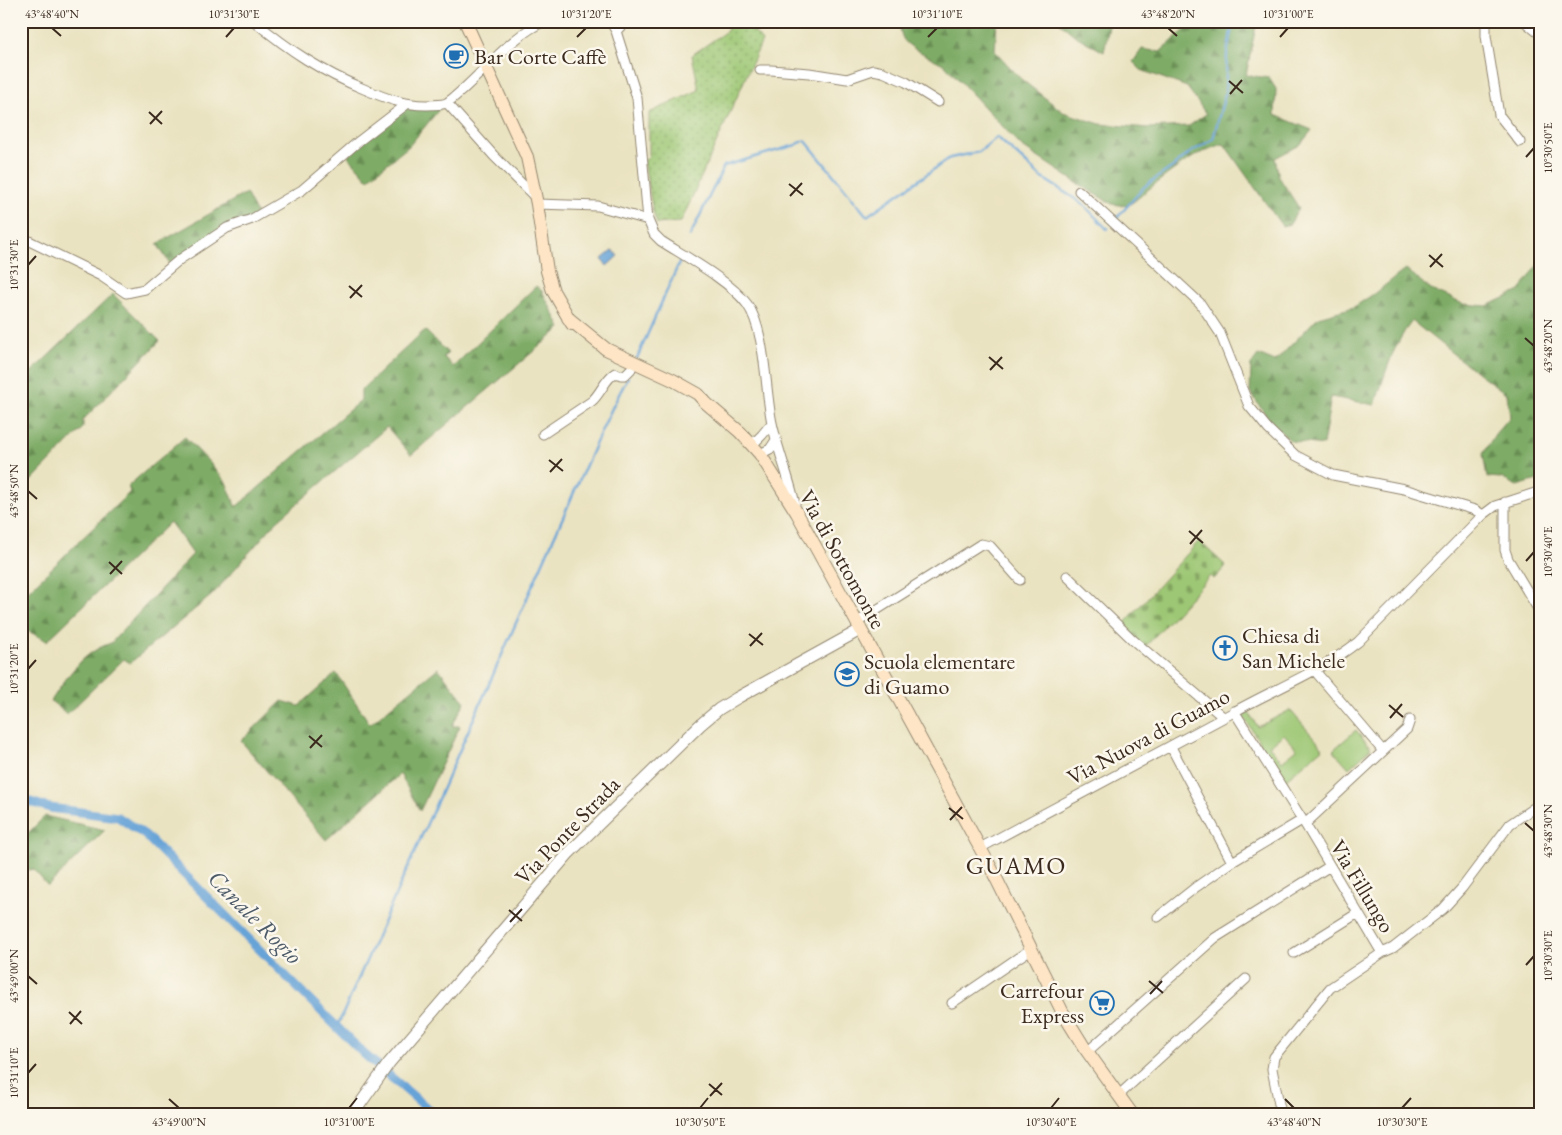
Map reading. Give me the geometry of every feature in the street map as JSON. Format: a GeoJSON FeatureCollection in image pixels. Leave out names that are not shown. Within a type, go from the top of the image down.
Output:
{"type":"FeatureCollection","features":[{"type":"Feature","properties":{"kind":"main road","name":"Via di Sottomonte"},"geometry":{"type":"LineString","coordinates":[[465,21],[527,157],[547,271],[554,291],[576,332],[623,373],[706,403]]}},
{"type":"Feature","properties":{"kind":"main road","name":"Via di Sottomonte"},"geometry":{"type":"LineString","coordinates":[[568,318],[606,349],[698,394],[731,423],[756,450],[796,512],[980,848],[1063,1013],[1087,1052],[1132,1114]]}},
{"type":"Feature","properties":{"kind":"street"},"geometry":{"type":"LineString","coordinates":[[254,21],[285,47],[319,68],[345,82],[407,104],[447,103],[526,31],[545,21]]}},
{"type":"Feature","properties":{"kind":"street"},"geometry":{"type":"LineString","coordinates":[[610,21],[616,31],[637,98],[648,220],[654,234],[661,241],[711,273],[741,296],[749,307],[758,330],[772,423],[793,494],[796,512]]}},
{"type":"Feature","properties":{"kind":"street"},"geometry":{"type":"LineString","coordinates":[[616,31],[626,21]]}},
{"type":"Feature","properties":{"kind":"street"},"geometry":{"type":"LineString","coordinates":[[1488,21],[1486,36],[1499,115],[1520,142]]}},
{"type":"Feature","properties":{"kind":"street"},"geometry":{"type":"LineString","coordinates":[[1524,21],[1541,35]]}},
{"type":"Feature","properties":{"kind":"street"},"geometry":{"type":"LineString","coordinates":[[760,70],[809,73],[847,79],[873,70],[883,72],[906,82],[938,102]]}},
{"type":"Feature","properties":{"kind":"street"},"geometry":{"type":"LineString","coordinates":[[447,103],[536,201],[598,206],[648,220]]}},
{"type":"Feature","properties":{"kind":"street"},"geometry":{"type":"LineString","coordinates":[[21,237],[101,276],[126,293],[146,289],[179,260],[227,228],[252,220],[302,190],[359,141],[407,104]]}},
{"type":"Feature","properties":{"kind":"street"},"geometry":{"type":"LineString","coordinates":[[1079,191],[1200,304],[1220,333],[1249,406],[1268,429],[1295,455],[1333,475],[1404,489],[1475,510],[1483,515]]}},
{"type":"Feature","properties":{"kind":"street"},"geometry":{"type":"LineString","coordinates":[[543,434],[599,394],[609,377],[615,373],[623,373]]}},
{"type":"Feature","properties":{"kind":"street"},"geometry":{"type":"LineString","coordinates":[[772,423],[762,435],[756,450],[770,449],[776,440]]}},
{"type":"Feature","properties":{"kind":"street","name":"Via Nuova di Guamo"},"geometry":{"type":"LineString","coordinates":[[980,848],[1109,778],[1171,747],[1234,711],[1315,671],[1343,654],[1358,642],[1483,515],[1495,506],[1541,491]]}},
{"type":"Feature","properties":{"kind":"street"},"geometry":{"type":"LineString","coordinates":[[1505,502],[1506,550],[1508,559],[1541,614]]}},
{"type":"Feature","properties":{"kind":"street"},"geometry":{"type":"LineString","coordinates":[[858,627],[981,544],[990,546],[1020,580]]}},
{"type":"Feature","properties":{"kind":"street"},"geometry":{"type":"LineString","coordinates":[[1067,576],[1133,640],[1223,717]]}},
{"type":"Feature","properties":{"kind":"street","name":"Via Ponte Strada"},"geometry":{"type":"LineString","coordinates":[[353,1114],[389,1063],[569,853],[700,725],[737,698],[858,627]]}},
{"type":"Feature","properties":{"kind":"street"},"geometry":{"type":"LineString","coordinates":[[1315,671],[1382,751]]}},
{"type":"Feature","properties":{"kind":"street","name":"Via Fillungo"},"geometry":{"type":"LineString","coordinates":[[1234,711],[1382,953],[1330,988],[1274,1057],[1272,1068],[1281,1114]]}},
{"type":"Feature","properties":{"kind":"street"},"geometry":{"type":"LineString","coordinates":[[1158,917],[1232,862],[1303,822],[1407,729],[1410,720]]}},
{"type":"Feature","properties":{"kind":"street"},"geometry":{"type":"LineString","coordinates":[[1171,747],[1232,862]]}},
{"type":"Feature","properties":{"kind":"street"},"geometry":{"type":"LineString","coordinates":[[1382,953],[1393,948],[1443,909],[1462,888],[1510,824],[1541,803]]}},
{"type":"Feature","properties":{"kind":"street"},"geometry":{"type":"LineString","coordinates":[[1087,1052],[1215,938],[1330,866]]}},
{"type":"Feature","properties":{"kind":"street"},"geometry":{"type":"LineString","coordinates":[[1294,953],[1358,913]]}},
{"type":"Feature","properties":{"kind":"street"},"geometry":{"type":"LineString","coordinates":[[952,1003],[1031,949]]}},
{"type":"Feature","properties":{"kind":"street"},"geometry":{"type":"LineString","coordinates":[[1119,1095],[1246,979]]}},
{"type":"Feature","properties":{"kind":"street"},"geometry":{"type":"LineString","coordinates":[[21,1111],[25,1114]]}},
{"type":"Feature","properties":{"kind":"green space"},"geometry":{"type":"Polygon","coordinates":[[[727,21],[760,21],[753,30],[762,41],[681,222],[657,224],[644,161],[649,157],[649,113],[699,90],[692,55],[728,30],[727,21]]]}},
{"type":"Feature","properties":{"kind":"green space"},"geometry":{"type":"Polygon","coordinates":[[[898,21],[997,21],[995,51],[1021,79],[1063,112],[1100,124],[1149,128],[1189,126],[1206,114],[1187,87],[1141,70],[1133,62],[1142,49],[1160,52],[1195,21],[1257,21],[1246,75],[1269,78],[1276,89],[1275,115],[1312,130],[1300,145],[1275,158],[1279,177],[1299,208],[1290,224],[1282,226],[1224,144],[1198,154],[1161,179],[1128,206],[1112,204],[1021,146],[945,65],[917,50],[904,40],[898,21]]]}},
{"type":"Feature","properties":{"kind":"green space"},"geometry":{"type":"Polygon","coordinates":[[[1058,21],[1110,21],[1104,52],[1074,35],[1058,21]]]}},
{"type":"Feature","properties":{"kind":"green space"},"geometry":{"type":"Polygon","coordinates":[[[403,106],[441,107],[409,146],[368,179],[348,156],[403,106]]]}},
{"type":"Feature","properties":{"kind":"green space"},"geometry":{"type":"Polygon","coordinates":[[[246,193],[257,214],[170,264],[157,244],[246,193]]]}},
{"type":"Feature","properties":{"kind":"green space"},"geometry":{"type":"Polygon","coordinates":[[[1541,260],[1541,479],[1517,486],[1501,478],[1487,477],[1483,454],[1495,434],[1510,417],[1507,394],[1412,321],[1394,351],[1375,405],[1331,397],[1323,445],[1291,441],[1272,424],[1250,392],[1251,365],[1258,355],[1275,362],[1318,317],[1354,307],[1406,269],[1431,290],[1463,304],[1487,306],[1520,291],[1541,260]]]}},
{"type":"Feature","properties":{"kind":"green space"},"geometry":{"type":"Polygon","coordinates":[[[536,286],[542,291],[561,328],[411,455],[387,427],[277,521],[212,595],[130,663],[124,659],[67,714],[51,701],[76,666],[91,653],[111,643],[193,554],[170,522],[47,641],[28,631],[21,638],[21,598],[130,492],[128,486],[185,437],[226,482],[236,507],[361,400],[361,390],[425,330],[448,353],[444,357],[453,367],[536,286]]]}},
{"type":"Feature","properties":{"kind":"green space"},"geometry":{"type":"Polygon","coordinates":[[[113,294],[160,341],[83,420],[83,428],[21,491],[21,376],[26,377],[113,294]]]}},
{"type":"Feature","properties":{"kind":"green space"},"geometry":{"type":"Polygon","coordinates":[[[1199,541],[1226,566],[1214,579],[1210,576],[1144,648],[1121,627],[1199,541]]]}},
{"type":"Feature","properties":{"kind":"green space"},"geometry":{"type":"Polygon","coordinates":[[[438,668],[465,702],[452,726],[460,726],[420,811],[400,774],[326,840],[241,741],[282,701],[299,706],[336,673],[370,724],[438,668]]]}},
{"type":"Feature","properties":{"kind":"green space"},"geometry":{"type":"Polygon","coordinates":[[[1290,710],[1323,748],[1284,781],[1243,716],[1249,713],[1258,727],[1290,710]],[[1284,734],[1269,746],[1282,761],[1297,749],[1284,734]]]}},
{"type":"Feature","properties":{"kind":"green space"},"geometry":{"type":"Polygon","coordinates":[[[1356,730],[1371,748],[1349,768],[1333,750],[1356,730]]]}},
{"type":"Feature","properties":{"kind":"green space"},"geometry":{"type":"Polygon","coordinates":[[[45,816],[105,830],[48,886],[33,869],[29,870],[21,861],[21,840],[45,816]]]}},
{"type":"Feature","properties":{"kind":"water"},"geometry":{"type":"Polygon","coordinates":[[[613,250],[618,256],[607,266],[602,259],[613,250]]]}},
{"type":"Feature","properties":{"kind":"waterway"},"geometry":{"type":"LineString","coordinates":[[1116,219],[1145,186],[1188,154],[1213,139],[1225,94],[1227,54],[1233,21]]}},
{"type":"Feature","properties":{"kind":"waterway"},"geometry":{"type":"LineString","coordinates":[[690,236],[724,166],[796,145],[805,140],[867,216],[950,158],[979,152],[997,137],[1041,177],[1083,204],[1108,228]]}},
{"type":"Feature","properties":{"kind":"waterway"},"geometry":{"type":"LineString","coordinates":[[637,358],[680,261]]}},
{"type":"Feature","properties":{"kind":"waterway"},"geometry":{"type":"LineString","coordinates":[[337,1027],[598,438],[628,377]]}},
{"type":"Feature","properties":{"kind":"waterway","name":"Canale Rogio"},"geometry":{"type":"LineString","coordinates":[[21,799],[50,808],[118,817],[145,835],[364,1054],[434,1114]]}},
{"type":"Feature","properties":{"kind":"place","name":"Bar Corte Caffè"},"geometry":{"type":"Point","coordinates":[456,56]}},
{"type":"Feature","properties":{"kind":"place","name":"Chiesa di San Michele"},"geometry":{"type":"Point","coordinates":[1225,648]}},
{"type":"Feature","properties":{"kind":"place","name":"Scuola elementare di Guamo"},"geometry":{"type":"Point","coordinates":[847,674]}},
{"type":"Feature","properties":{"kind":"place","name":"Carrefour Express"},"geometry":{"type":"Point","coordinates":[1102,1003]}},
{"type":"Feature","properties":{"kind":"district","name":"GUAMO"},"geometry":{"type":"Point","coordinates":[1016,865]}}]}
